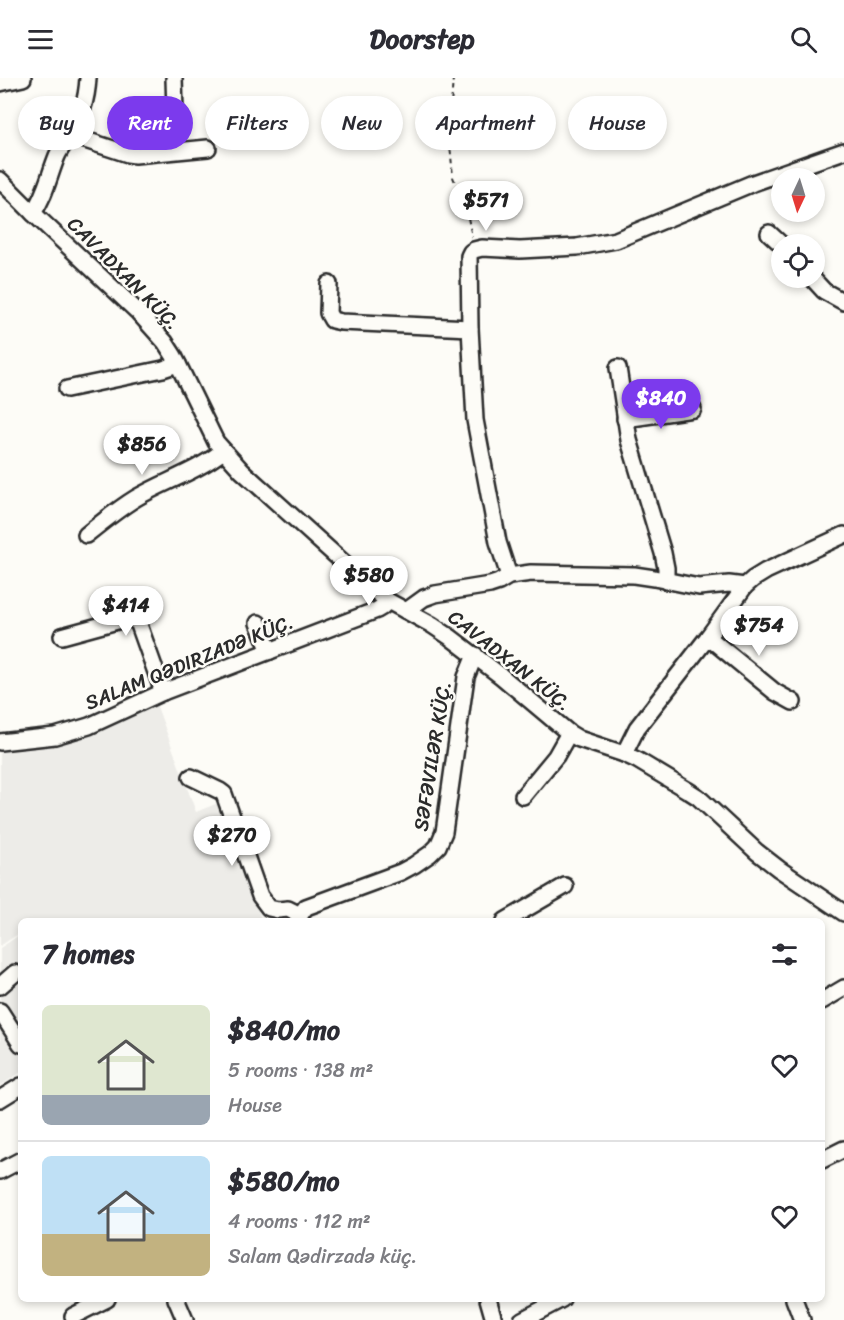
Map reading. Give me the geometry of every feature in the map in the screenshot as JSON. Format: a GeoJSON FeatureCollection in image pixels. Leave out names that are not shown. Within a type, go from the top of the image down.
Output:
{"type":"FeatureCollection","features":[{"type":"Feature","properties":{"kind":"street"},"geometry":{"type":"LineString","coordinates":[[0,83],[23,78]]}},
{"type":"Feature","properties":{"kind":"street"},"geometry":{"type":"LineString","coordinates":[[85,96],[88,78]]}},
{"type":"Feature","properties":{"kind":"street"},"geometry":{"type":"LineString","coordinates":[[174,78],[175,96]]}},
{"type":"Feature","properties":{"kind":"street"},"geometry":{"type":"LineString","coordinates":[[95,143],[135,155],[205,148]]}},
{"type":"Feature","properties":{"kind":"street"},"geometry":{"type":"LineString","coordinates":[[33,213],[44,195],[60,150]]}},
{"type":"Feature","properties":{"kind":"street"},"geometry":{"type":"LineString","coordinates":[[508,576],[498,542],[477,437],[470,328],[469,256],[471,252],[482,248],[520,250],[577,247],[608,242],[753,183],[844,151]]}},
{"type":"Feature","properties":{"kind":"street","name":"CAVADXAN KÜÇ."},"geometry":{"type":"LineString","coordinates":[[0,180],[138,312],[170,348],[209,429],[223,451],[242,471],[375,591],[388,601],[432,625],[475,655],[568,733],[637,760],[698,797],[778,869],[844,913]]}},
{"type":"Feature","properties":{"kind":"street"},"geometry":{"type":"LineString","coordinates":[[329,284],[328,312],[332,320],[470,328]]}},
{"type":"Feature","properties":{"kind":"street"},"geometry":{"type":"LineString","coordinates":[[821,288],[844,302]]}},
{"type":"Feature","properties":{"kind":"street"},"geometry":{"type":"LineString","coordinates":[[67,388],[178,364]]}},
{"type":"Feature","properties":{"kind":"street"},"geometry":{"type":"LineString","coordinates":[[618,368],[629,440],[663,553],[666,580]]}},
{"type":"Feature","properties":{"kind":"street"},"geometry":{"type":"LineString","coordinates":[[625,419],[693,409]]}},
{"type":"Feature","properties":{"kind":"street"},"geometry":{"type":"LineString","coordinates":[[86,535],[111,514],[137,498],[208,462],[223,451]]}},
{"type":"Feature","properties":{"kind":"street"},"geometry":{"type":"LineString","coordinates":[[624,754],[637,728],[708,637],[744,586],[766,571],[844,535]]}},
{"type":"Feature","properties":{"kind":"street"},"geometry":{"type":"LineString","coordinates":[[406,611],[424,598],[435,594],[490,585],[508,576],[531,573],[634,575],[699,587],[729,584],[744,586]]}},
{"type":"Feature","properties":{"kind":"street","name":"SALAM QƏDIRZADƏ KÜÇ."},"geometry":{"type":"LineString","coordinates":[[0,742],[40,739],[72,732],[163,692],[382,608],[388,601]]}},
{"type":"Feature","properties":{"kind":"street"},"geometry":{"type":"LineString","coordinates":[[62,636],[129,618],[134,619],[138,622],[163,692]]}},
{"type":"Feature","properties":{"kind":"street"},"geometry":{"type":"LineString","coordinates":[[258,623],[270,651]]}},
{"type":"Feature","properties":{"kind":"street"},"geometry":{"type":"LineString","coordinates":[[708,637],[775,692],[793,702]]}},
{"type":"Feature","properties":{"kind":"street","name":"SƏFƏVILƏR KÜÇ."},"geometry":{"type":"LineString","coordinates":[[300,918],[306,907],[401,872],[430,854],[438,846],[444,832],[466,677],[475,655]]}},
{"type":"Feature","properties":{"kind":"street"},"geometry":{"type":"LineString","coordinates":[[523,796],[556,756],[568,733]]}},
{"type":"Feature","properties":{"kind":"street"},"geometry":{"type":"LineString","coordinates":[[191,777],[224,794],[260,896],[269,908],[288,909],[300,918]]}},
{"type":"Feature","properties":{"kind":"street"},"geometry":{"type":"LineString","coordinates":[[510,918],[565,886]]}},
{"type":"Feature","properties":{"kind":"street"},"geometry":{"type":"LineString","coordinates":[[0,986],[15,973]]}},
{"type":"Feature","properties":{"kind":"street"},"geometry":{"type":"LineString","coordinates":[[825,999],[844,988]]}},
{"type":"Feature","properties":{"kind":"street"},"geometry":{"type":"LineString","coordinates":[[0,1011],[18,1039]]}},
{"type":"Feature","properties":{"kind":"street"},"geometry":{"type":"LineString","coordinates":[[0,1099],[18,1088]]}},
{"type":"Feature","properties":{"kind":"street"},"geometry":{"type":"LineString","coordinates":[[825,1158],[844,1149]]}},
{"type":"Feature","properties":{"kind":"street"},"geometry":{"type":"LineString","coordinates":[[0,1171],[18,1162]]}},
{"type":"Feature","properties":{"kind":"street"},"geometry":{"type":"LineString","coordinates":[[73,1316],[102,1302]]}},
{"type":"Feature","properties":{"kind":"street"},"geometry":{"type":"LineString","coordinates":[[177,1302],[185,1320]]}},
{"type":"Feature","properties":{"kind":"street"},"geometry":{"type":"LineString","coordinates":[[489,1302],[494,1320]]}},
{"type":"Feature","properties":{"kind":"street"},"geometry":{"type":"LineString","coordinates":[[522,1320],[556,1302]]}},
{"type":"Feature","properties":{"kind":"street"},"geometry":{"type":"LineString","coordinates":[[796,1302],[802,1320]]}},
{"type":"Feature","properties":{"kind":"path"},"geometry":{"type":"LineString","coordinates":[[453,78],[449,134],[453,177],[467,213],[474,249]]}},
{"type":"Feature","properties":{"kind":"shaded area"},"geometry":{"type":"Polygon","coordinates":[[[155,701],[196,812],[218,803],[261,918],[18,918],[18,934],[0,946],[0,749],[48,744],[99,731],[155,701]]]}},
{"type":"Feature","properties":{"kind":"shaded area"},"geometry":{"type":"Polygon","coordinates":[[[18,936],[18,1074],[0,1086],[0,948],[18,936]]]}}]}
